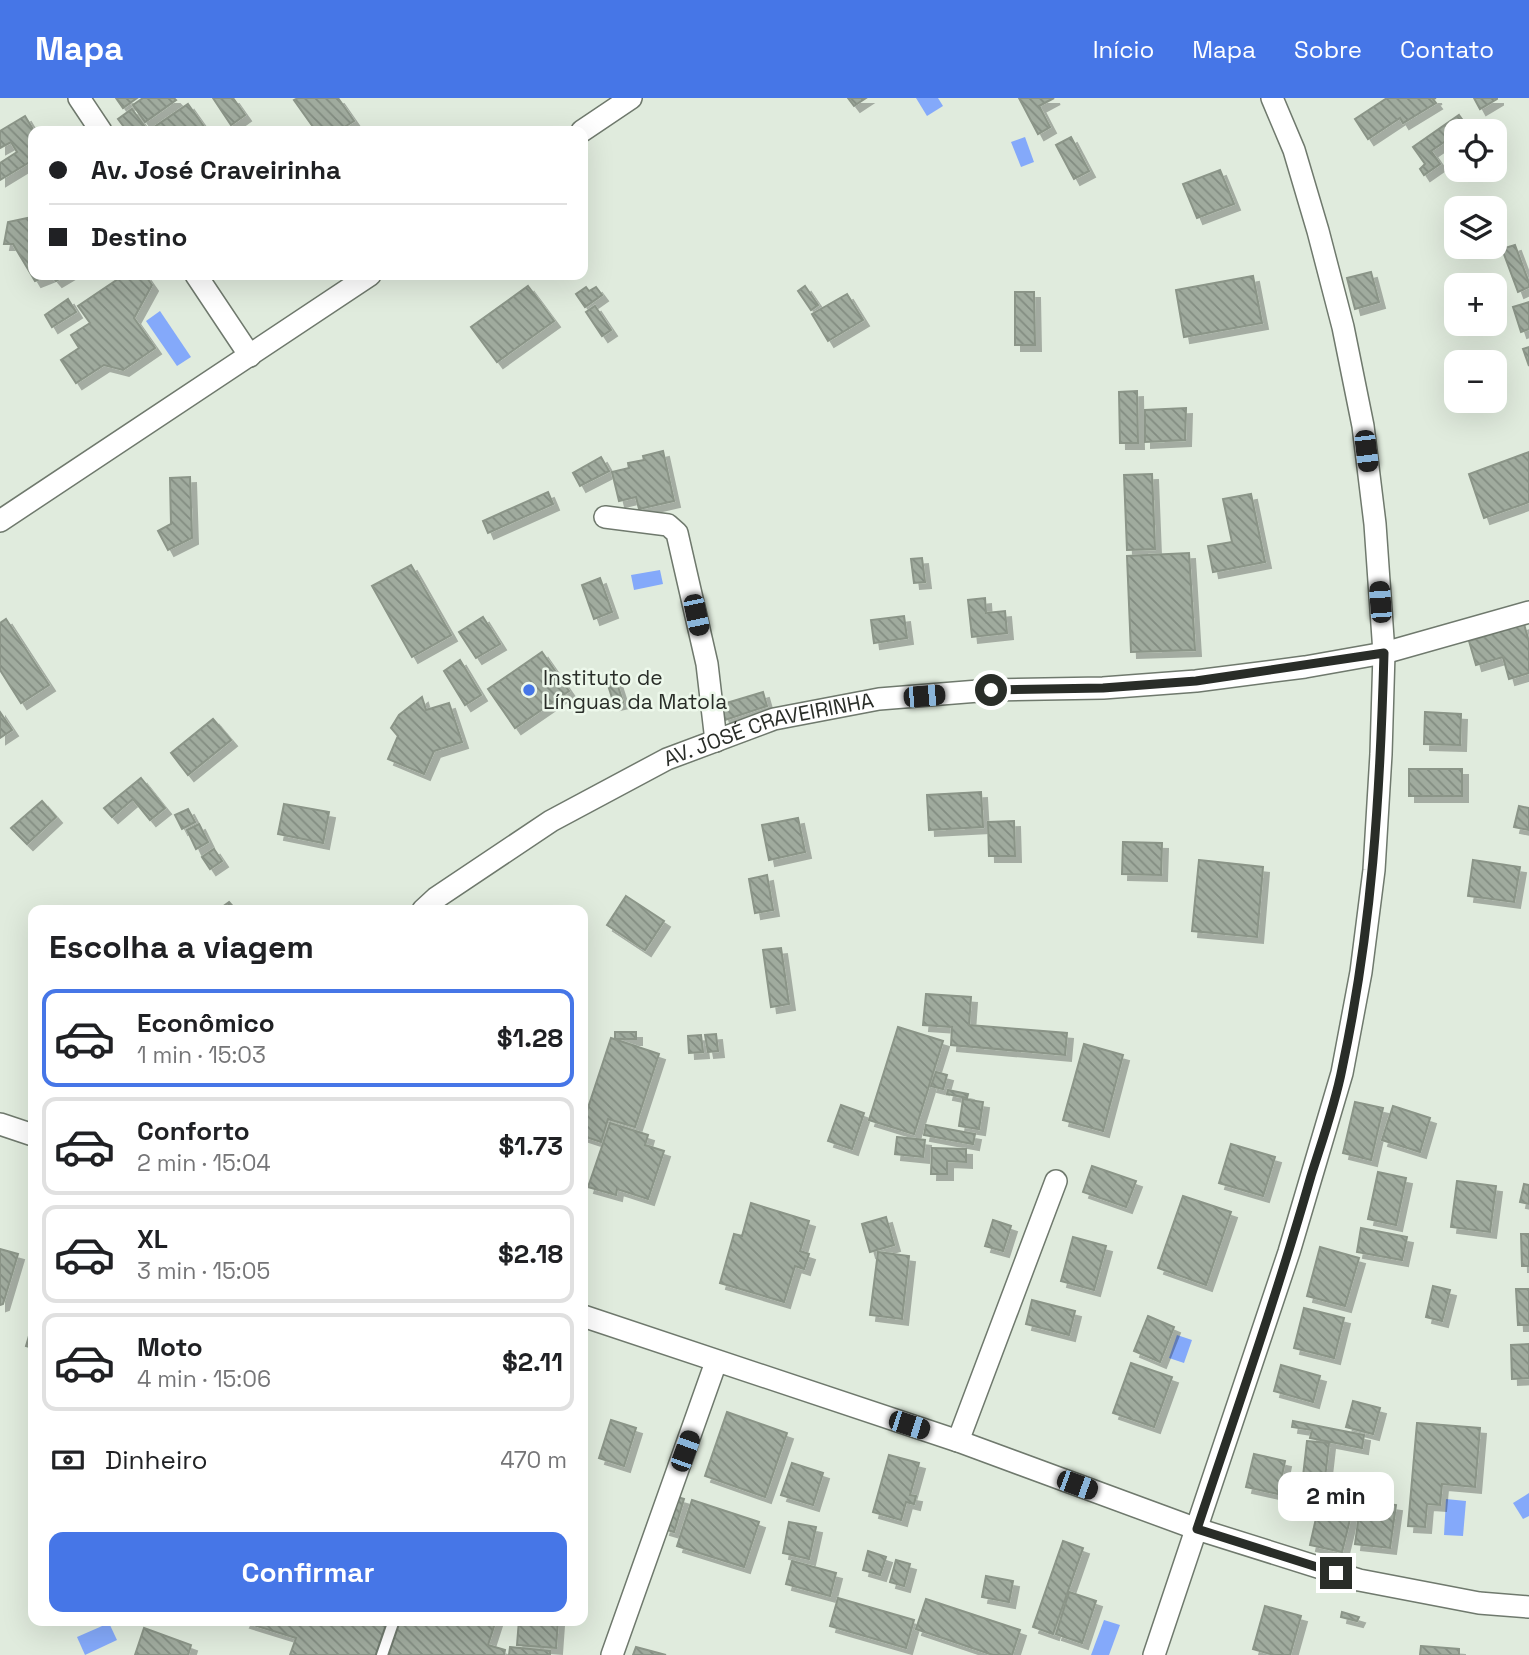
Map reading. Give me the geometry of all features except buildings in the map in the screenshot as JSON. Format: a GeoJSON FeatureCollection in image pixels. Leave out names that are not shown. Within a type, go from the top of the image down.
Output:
{"type":"FeatureCollection","features":[{"type":"Feature","properties":{"kind":"street"},"geometry":{"type":"LineString","coordinates":[[79,98],[98,126]]}},
{"type":"Feature","properties":{"kind":"street"},"geometry":{"type":"LineString","coordinates":[[588,127],[631,98]]}},
{"type":"Feature","properties":{"kind":"street"},"geometry":{"type":"LineString","coordinates":[[1154,1655],[1289,1252],[1342,1073],[1361,972],[1374,870],[1384,653],[1375,524],[1363,426],[1343,327],[1318,231],[1294,150],[1272,98]]}},
{"type":"Feature","properties":{"kind":"street"},"geometry":{"type":"LineString","coordinates":[[199,280],[250,356]]}},
{"type":"Feature","properties":{"kind":"street"},"geometry":{"type":"LineString","coordinates":[[0,521],[363,280]]}},
{"type":"Feature","properties":{"kind":"street"},"geometry":{"type":"LineString","coordinates":[[605,517],[668,524],[677,533],[707,664],[716,741]]}},
{"type":"Feature","properties":{"kind":"street","name":"AV. JOSÉ CRAVEIRINHA"},"geometry":{"type":"LineString","coordinates":[[428,905],[551,821],[667,759],[774,719],[879,699],[991,690],[1103,688],[1196,681],[1384,653],[1529,612]]}},
{"type":"Feature","properties":{"kind":"street"},"geometry":{"type":"LineString","coordinates":[[0,1124],[28,1133]]}},
{"type":"Feature","properties":{"kind":"street"},"geometry":{"type":"LineString","coordinates":[[958,1441],[1056,1181]]}},
{"type":"Feature","properties":{"kind":"street"},"geometry":{"type":"LineString","coordinates":[[588,1319],[958,1441],[1197,1529],[1359,1580],[1479,1603],[1529,1607]]}},
{"type":"Feature","properties":{"kind":"street"},"geometry":{"type":"LineString","coordinates":[[612,1655],[716,1362]]}},
{"type":"Feature","properties":{"kind":"lane"},"geometry":{"type":"LineString","coordinates":[[382,1655],[392,1626]]}},
{"type":"Feature","properties":{"kind":"water"},"geometry":{"type":"Polygon","coordinates":[[[916,98],[938,98],[943,106],[927,116],[916,98]]]}},
{"type":"Feature","properties":{"kind":"water"},"geometry":{"type":"Polygon","coordinates":[[[1025,137],[1034,162],[1021,167],[1011,142],[1025,137]]]}},
{"type":"Feature","properties":{"kind":"water"},"geometry":{"type":"Polygon","coordinates":[[[160,311],[191,357],[177,366],[146,321],[160,311]]]}},
{"type":"Feature","properties":{"kind":"water"},"geometry":{"type":"Polygon","coordinates":[[[660,570],[663,584],[634,590],[631,575],[660,570]]]}},
{"type":"Feature","properties":{"kind":"water"},"geometry":{"type":"Polygon","coordinates":[[[1177,1335],[1192,1340],[1184,1363],[1169,1358],[1177,1335]]]}},
{"type":"Feature","properties":{"kind":"water"},"geometry":{"type":"Polygon","coordinates":[[[1529,1493],[1529,1516],[1523,1519],[1513,1503],[1529,1493]]]}},
{"type":"Feature","properties":{"kind":"water"},"geometry":{"type":"Polygon","coordinates":[[[1446,1499],[1466,1501],[1463,1536],[1444,1535],[1446,1499]]]}},
{"type":"Feature","properties":{"kind":"water"},"geometry":{"type":"Polygon","coordinates":[[[1104,1620],[1120,1625],[1109,1655],[1091,1655],[1104,1620]]]}},
{"type":"Feature","properties":{"kind":"water"},"geometry":{"type":"Polygon","coordinates":[[[102,1626],[110,1626],[117,1640],[85,1655],[77,1637],[102,1626]]]}},
{"type":"Feature","properties":{"kind":"place","name":"Instituto de Línguas da Matola"},"geometry":{"type":"Point","coordinates":[529,690]}},
{"type":"Feature","properties":{"kind":"route"},"geometry":{"type":"LineString","coordinates":[[991,690],[1103,688],[1196,681],[1305,667],[1384,653],[1374,870],[1361,972],[1342,1073],[1289,1252],[1197,1529],[1336,1573]]}}]}
